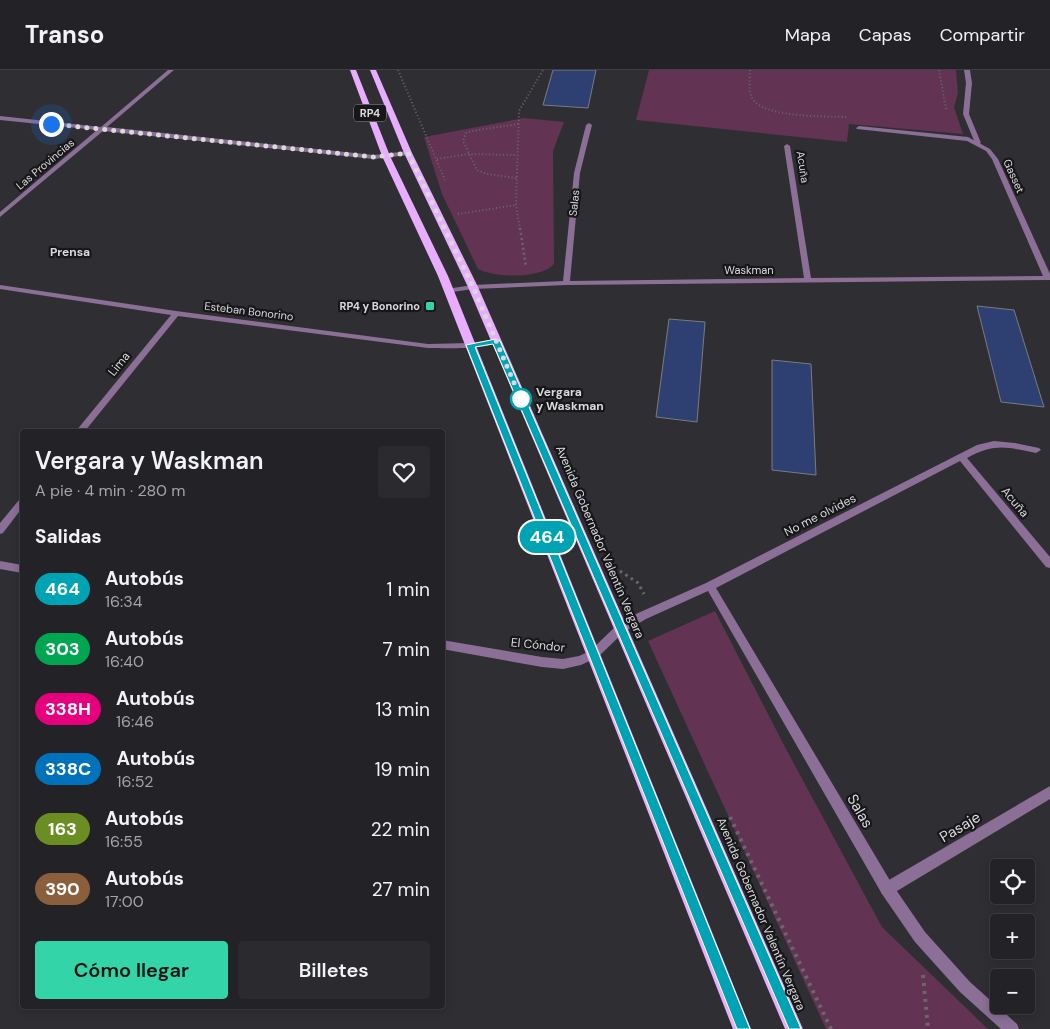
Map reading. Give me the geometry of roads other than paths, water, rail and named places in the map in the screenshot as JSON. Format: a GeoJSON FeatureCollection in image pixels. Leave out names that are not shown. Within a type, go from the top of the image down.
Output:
{"type":"FeatureCollection","features":[{"type":"Feature","properties":{"kind":"main road","name":"RP4"},"geometry":{"type":"LineString","coordinates":[[353,70],[386,156],[448,291],[470,345],[742,1029]]}},
{"type":"Feature","properties":{"kind":"main road","name":"Avenida Gobernador Valentín Vergara"},"geometry":{"type":"LineString","coordinates":[[373,70],[408,153],[473,287],[794,1029]]}},
{"type":"Feature","properties":{"kind":"street","name":"Las Provincias"},"geometry":{"type":"LineString","coordinates":[[0,215],[103,130],[171,70]]}},
{"type":"Feature","properties":{"kind":"street"},"geometry":{"type":"LineString","coordinates":[[967,70],[969,83],[966,114],[978,143]]}},
{"type":"Feature","properties":{"kind":"street"},"geometry":{"type":"LineString","coordinates":[[0,118],[374,157],[408,153]]}},
{"type":"Feature","properties":{"kind":"street","name":"Salas"},"geometry":{"type":"LineString","coordinates":[[566,283],[577,173],[588,125]]}},
{"type":"Feature","properties":{"kind":"street","name":"Gasset"},"geometry":{"type":"LineString","coordinates":[[859,128],[954,137],[978,143],[988,150],[995,158],[1049,278]]}},
{"type":"Feature","properties":{"kind":"street","name":"Acuña"},"geometry":{"type":"LineString","coordinates":[[787,146],[808,281]]}},
{"type":"Feature","properties":{"kind":"street","name":"Waskman"},"geometry":{"type":"LineString","coordinates":[[448,291],[473,287],[566,283],[1049,278]]}},
{"type":"Feature","properties":{"kind":"street","name":"Esteban Bonorino"},"geometry":{"type":"LineString","coordinates":[[0,287],[176,313],[428,346],[470,345],[496,341]]}},
{"type":"Feature","properties":{"kind":"street","name":"Lima"},"geometry":{"type":"LineString","coordinates":[[82,429],[176,313]]}},
{"type":"Feature","properties":{"kind":"street","name":"No me olvides"},"geometry":{"type":"LineString","coordinates":[[620,629],[642,616],[710,586],[988,444],[1005,444],[1036,450]]}},
{"type":"Feature","properties":{"kind":"street","name":"Acuña"},"geometry":{"type":"LineString","coordinates":[[961,457],[1050,564]]}},
{"type":"Feature","properties":{"kind":"street"},"geometry":{"type":"LineString","coordinates":[[0,530],[20,505]]}},
{"type":"Feature","properties":{"kind":"street"},"geometry":{"type":"LineString","coordinates":[[0,565],[20,569]]}},
{"type":"Feature","properties":{"kind":"street","name":"Salas"},"geometry":{"type":"LineString","coordinates":[[710,586],[887,889],[920,937],[965,987],[1012,1029]]}},
{"type":"Feature","properties":{"kind":"street","name":"El Cóndor"},"geometry":{"type":"LineString","coordinates":[[445,644],[563,664],[581,660],[594,654],[620,629]]}},
{"type":"Feature","properties":{"kind":"street","name":"Pasaje"},"geometry":{"type":"LineString","coordinates":[[887,889],[1050,792]]}},
{"type":"Feature","properties":{"kind":"place","name":"RP4 y Bonorino"},"geometry":{"type":"Point","coordinates":[430,306]}},
{"type":"Feature","properties":{"kind":"place","name":"Vergara y Waskman"},"geometry":{"type":"Point","coordinates":[521,399]}},
{"type":"Feature","properties":{"kind":"district","name":"Prensa"},"geometry":{"type":"Point","coordinates":[70,252]}}]}
